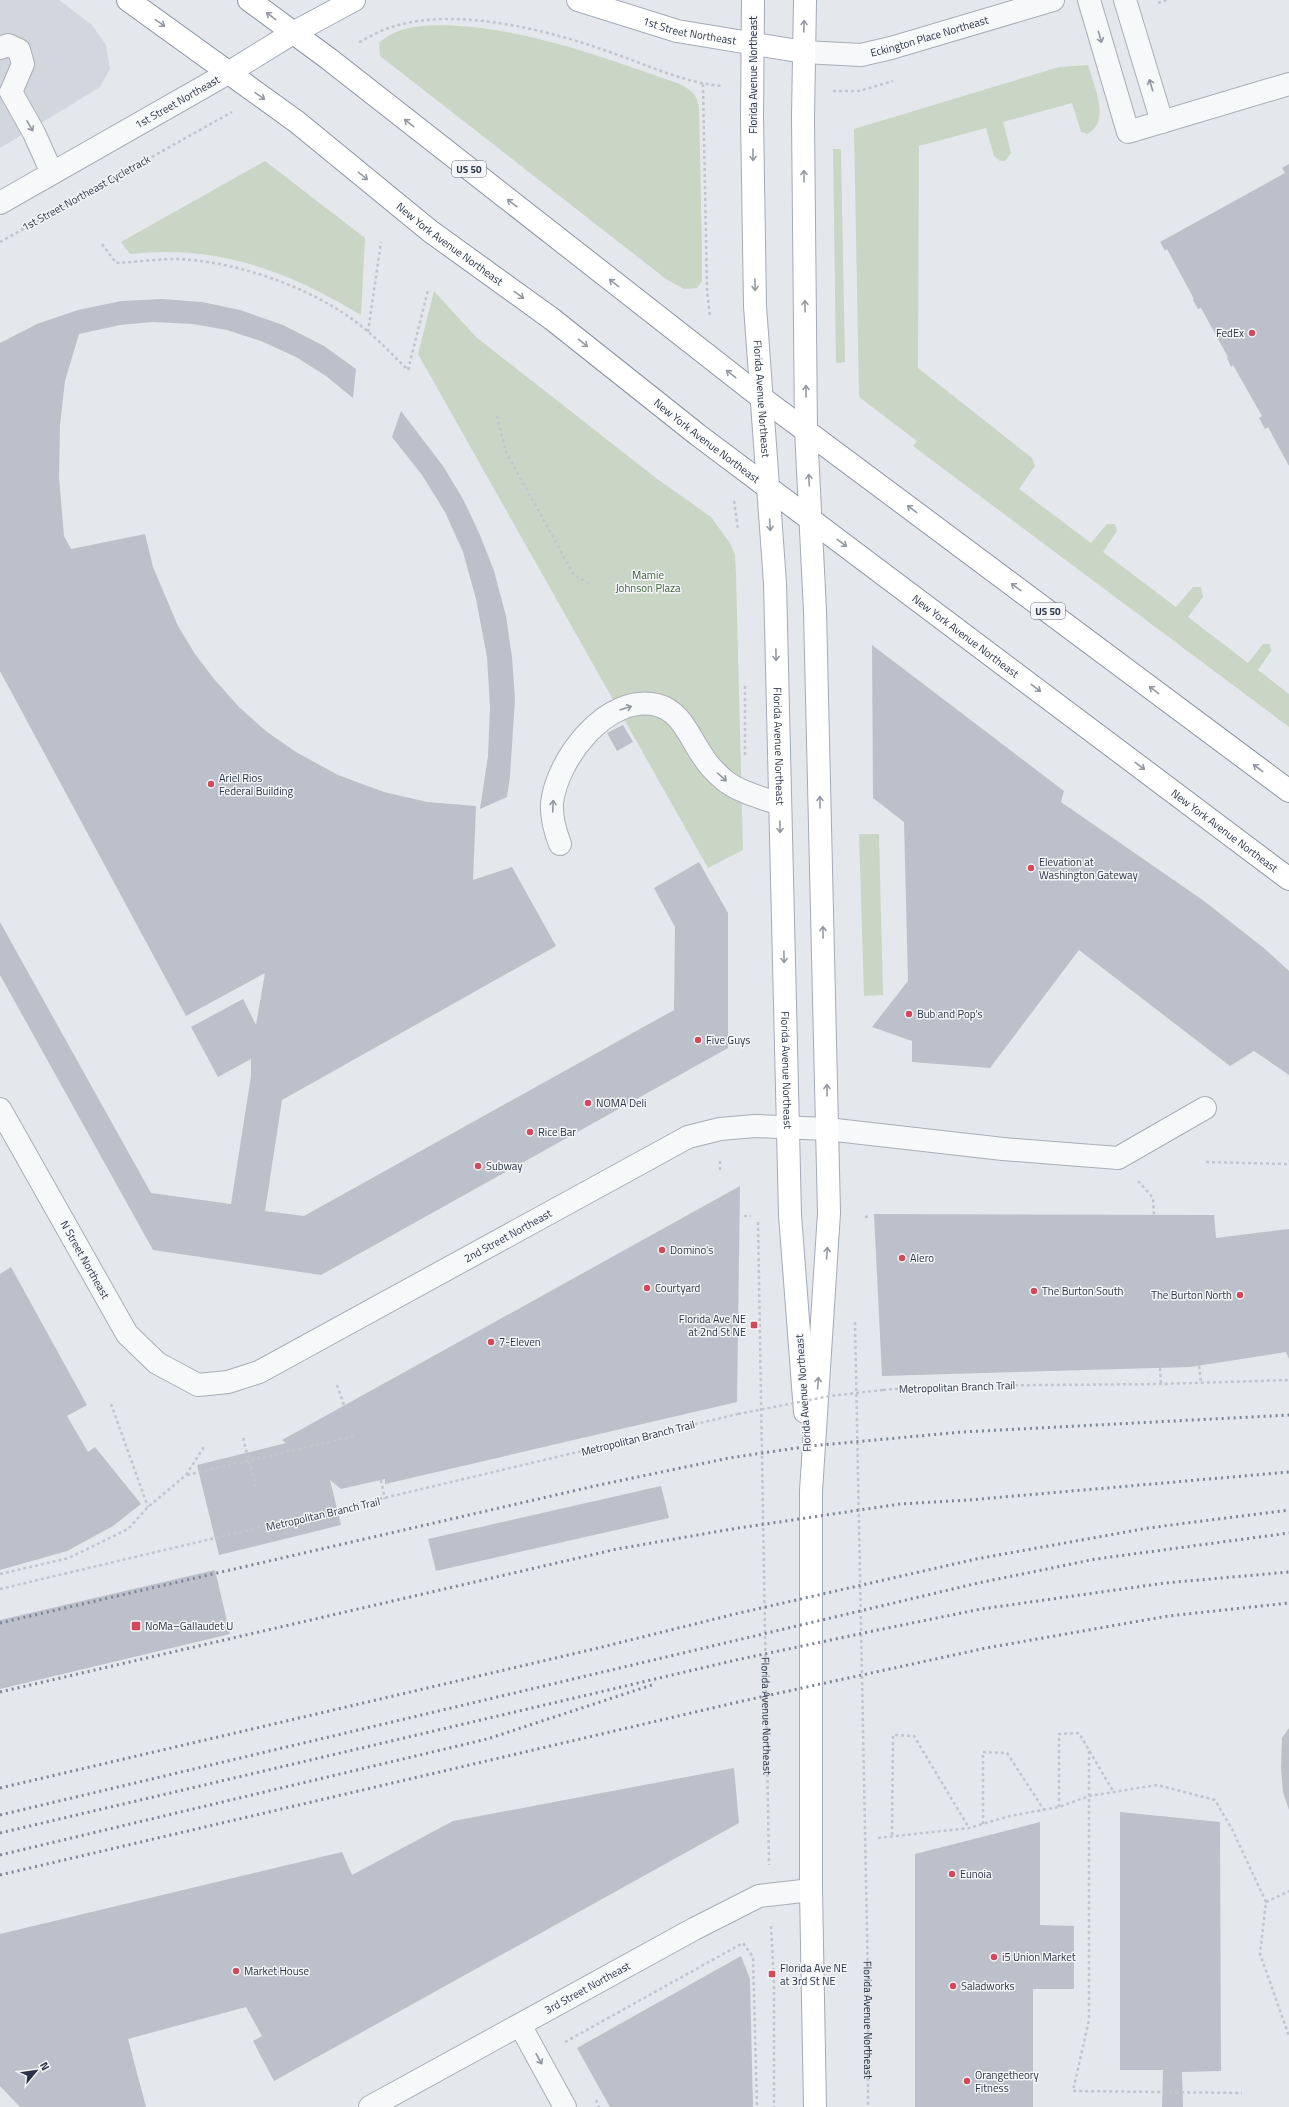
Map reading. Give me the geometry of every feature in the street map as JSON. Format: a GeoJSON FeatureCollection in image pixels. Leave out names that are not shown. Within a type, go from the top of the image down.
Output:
{"type":"FeatureCollection","features":[{"type":"Feature","properties":{"kind":"main road","name":"New York Avenue Northeast"},"geometry":{"type":"LineString","coordinates":[[128,0],[297,122],[430,230],[552,319],[698,435],[768,486],[1289,879]]}},
{"type":"Feature","properties":{"kind":"main road","name":"US 50"},"geometry":{"type":"LineString","coordinates":[[249,0],[762,398],[1289,791]]}},
{"type":"Feature","properties":{"kind":"main road","name":"1st Street Northeast"},"geometry":{"type":"LineString","coordinates":[[228,73],[293,33],[354,0]]}},
{"type":"Feature","properties":{"kind":"main road","name":"1st Street Northeast"},"geometry":{"type":"LineString","coordinates":[[578,0],[677,32],[804,52]]}},
{"type":"Feature","properties":{"kind":"main road","name":"Florida Avenue Northeast"},"geometry":{"type":"LineString","coordinates":[[754,0],[755,306],[774,583],[790,1215],[811,1491]]}},
{"type":"Feature","properties":{"kind":"main road","name":"Florida Avenue Northeast"},"geometry":{"type":"LineString","coordinates":[[805,0],[806,430],[815,611],[830,1213],[811,1491],[811,1890],[815,2107]]}},
{"type":"Feature","properties":{"kind":"street","name":"Eckington Place Northeast"},"geometry":{"type":"LineString","coordinates":[[804,52],[861,55],[891,48],[1053,0]]}},
{"type":"Feature","properties":{"kind":"street"},"geometry":{"type":"LineString","coordinates":[[1089,0],[1128,132],[1289,84]]}},
{"type":"Feature","properties":{"kind":"street"},"geometry":{"type":"LineString","coordinates":[[1125,0],[1162,122]]}},
{"type":"Feature","properties":{"kind":"street"},"geometry":{"type":"LineString","coordinates":[[0,48],[8,45],[19,50],[23,64],[5,92],[34,133],[52,173]]}},
{"type":"Feature","properties":{"kind":"street","name":"1st Street Northeast"},"geometry":{"type":"LineString","coordinates":[[0,203],[228,73]]}},
{"type":"Feature","properties":{"kind":"street"},"geometry":{"type":"LineString","coordinates":[[560,844],[553,826],[552,802],[564,765],[584,735],[615,712],[637,705],[657,705],[676,716],[690,734],[703,757],[725,781],[747,792],[780,804]]}},
{"type":"Feature","properties":{"kind":"street"},"geometry":{"type":"LineString","coordinates":[[1118,1158],[1205,1108]]}},
{"type":"Feature","properties":{"kind":"street","name":"N Street Northeast"},"geometry":{"type":"LineString","coordinates":[[0,1109],[127,1334],[157,1363],[198,1384]]}},
{"type":"Feature","properties":{"kind":"street","name":"2nd Street Northeast"},"geometry":{"type":"LineString","coordinates":[[198,1384],[228,1382],[259,1372],[688,1136],[720,1129],[755,1126],[788,1127],[827,1129],[1003,1149],[1118,1158]]}},
{"type":"Feature","properties":{"kind":"street","name":"3rd Street Northeast"},"geometry":{"type":"LineString","coordinates":[[370,2107],[694,1928],[759,1896],[811,1890]]}},
{"type":"Feature","properties":{"kind":"street"},"geometry":{"type":"LineString","coordinates":[[520,2025],[565,2107]]}},
{"type":"Feature","properties":{"kind":"path"},"geometry":{"type":"LineString","coordinates":[[414,22],[456,19],[531,29],[594,46],[657,69]]}},
{"type":"Feature","properties":{"kind":"path"},"geometry":{"type":"LineString","coordinates":[[703,84],[706,236]]}},
{"type":"Feature","properties":{"kind":"path","name":"1st Street Northeast Cycletrack"},"geometry":{"type":"LineString","coordinates":[[0,242],[171,145]]}},
{"type":"Feature","properties":{"kind":"path"},"geometry":{"type":"LineString","coordinates":[[368,332],[381,242]]}},
{"type":"Feature","properties":{"kind":"path"},"geometry":{"type":"LineString","coordinates":[[102,244],[116,263],[177,259],[242,268],[296,288],[340,311],[368,332],[408,370],[428,290]]}},
{"type":"Feature","properties":{"kind":"path"},"geometry":{"type":"LineString","coordinates":[[497,416],[506,452],[551,534],[574,575],[590,584]]}},
{"type":"Feature","properties":{"kind":"path"},"geometry":{"type":"LineString","coordinates":[[1118,1158],[1153,1198],[1154,1214]]}},
{"type":"Feature","properties":{"kind":"path"},"geometry":{"type":"LineString","coordinates":[[720,1161],[720,1173]]}},
{"type":"Feature","properties":{"kind":"path"},"geometry":{"type":"LineString","coordinates":[[1206,1162],[1286,1164],[1289,1161]]}},
{"type":"Feature","properties":{"kind":"path"},"geometry":{"type":"LineString","coordinates":[[744,1216],[751,1216]]}},
{"type":"Feature","properties":{"kind":"path","name":"Florida Avenue Northeast"},"geometry":{"type":"LineString","coordinates":[[758,1216],[767,1816],[774,1983],[774,2107]]}},
{"type":"Feature","properties":{"kind":"path"},"geometry":{"type":"LineString","coordinates":[[865,1217],[870,1216]]}},
{"type":"Feature","properties":{"kind":"path","name":"Florida Avenue Northeast"},"geometry":{"type":"LineString","coordinates":[[855,1319],[868,1973],[868,2107]]}},
{"type":"Feature","properties":{"kind":"path"},"geometry":{"type":"LineString","coordinates":[[1199,1366],[1201,1383]]}},
{"type":"Feature","properties":{"kind":"path"},"geometry":{"type":"LineString","coordinates":[[1160,1368],[1161,1384]]}},
{"type":"Feature","properties":{"kind":"path","name":"Metropolitan Branch Trail"},"geometry":{"type":"LineString","coordinates":[[0,1589],[385,1499],[738,1414],[830,1396],[935,1386],[1161,1384],[1289,1380]]}},
{"type":"Feature","properties":{"kind":"path"},"geometry":{"type":"LineString","coordinates":[[337,1385],[344,1405]]}},
{"type":"Feature","properties":{"kind":"path"},"geometry":{"type":"LineString","coordinates":[[111,1404],[148,1507]]}},
{"type":"Feature","properties":{"kind":"path"},"geometry":{"type":"LineString","coordinates":[[186,1476],[354,1436]]}},
{"type":"Feature","properties":{"kind":"path"},"geometry":{"type":"LineString","coordinates":[[243,1438],[256,1488]]}},
{"type":"Feature","properties":{"kind":"path"},"geometry":{"type":"LineString","coordinates":[[0,1574],[69,1558],[128,1529],[148,1507],[186,1476],[204,1447]]}},
{"type":"Feature","properties":{"kind":"path"},"geometry":{"type":"LineString","coordinates":[[381,1480],[385,1499]]}},
{"type":"Feature","properties":{"kind":"path"},"geometry":{"type":"LineString","coordinates":[[1059,1806],[1059,1734],[1078,1733],[1113,1791]]}},
{"type":"Feature","properties":{"kind":"path"},"geometry":{"type":"LineString","coordinates":[[892,1835],[893,1735],[914,1736],[969,1828]]}},
{"type":"Feature","properties":{"kind":"path"},"geometry":{"type":"LineString","coordinates":[[1089,1751],[1090,2020],[1073,2091],[1242,2093]]}},
{"type":"Feature","properties":{"kind":"path"},"geometry":{"type":"LineString","coordinates":[[983,1824],[983,1752],[1008,1753],[1044,1810]]}},
{"type":"Feature","properties":{"kind":"path"},"geometry":{"type":"LineString","coordinates":[[878,1838],[892,1835],[969,1828],[1010,1816],[1059,1806],[1089,1796],[1157,1785],[1215,1800],[1232,1829],[1266,1902],[1260,1954],[1289,2036]]}},
{"type":"Feature","properties":{"kind":"path"},"geometry":{"type":"LineString","coordinates":[[1266,1902],[1289,1891]]}},
{"type":"Feature","properties":{"kind":"path"},"geometry":{"type":"LineString","coordinates":[[568,2049],[564,2042],[743,1943],[753,1957],[757,2107]]}},
{"type":"Feature","properties":{"kind":"path"},"geometry":{"type":"LineString","coordinates":[[592,2094],[599,2107]]}},
{"type":"Feature","properties":{"kind":"shaded area"},"geometry":{"type":"Polygon","coordinates":[[[0,0],[59,0],[92,25],[106,45],[110,69],[100,87],[0,148],[0,0]]]}},
{"type":"Feature","properties":{"kind":"green space"},"geometry":{"type":"Polygon","coordinates":[[[443,25],[474,27],[504,32],[562,45],[677,83],[686,87],[695,96],[699,109],[702,249],[702,281],[697,288],[684,289],[666,279],[380,56],[379,43],[394,33],[409,28],[443,25]]]}},
{"type":"Feature","properties":{"kind":"green space"},"geometry":{"type":"Polygon","coordinates":[[[1088,65],[1099,102],[1100,112],[1098,121],[1094,128],[1087,134],[1081,132],[1072,103],[1003,122],[1011,153],[1005,161],[1000,161],[994,156],[986,128],[919,146],[918,368],[1032,458],[1035,466],[1019,489],[1091,543],[1107,524],[1115,524],[1117,531],[1103,552],[1176,607],[1193,587],[1201,587],[1203,597],[1188,617],[1248,663],[1263,644],[1270,644],[1271,651],[1258,670],[1289,694],[1289,727],[913,446],[917,441],[859,397],[854,129],[1059,67],[1088,65]]]}},
{"type":"Feature","properties":{"kind":"green space"},"geometry":{"type":"Polygon","coordinates":[[[833,149],[841,149],[845,362],[836,363],[833,149]]]}},
{"type":"Feature","properties":{"kind":"green space"},"geometry":{"type":"Polygon","coordinates":[[[265,161],[365,238],[361,315],[334,299],[306,286],[251,264],[222,257],[193,253],[162,252],[130,254],[121,242],[265,161]]]}},
{"type":"Feature","properties":{"kind":"green space","name":"Mamie Johnson Plaza"},"geometry":{"type":"Polygon","coordinates":[[[434,291],[476,337],[656,478],[711,517],[730,543],[735,555],[736,574],[743,850],[708,868],[418,354],[434,291]]]}},
{"type":"Feature","properties":{"kind":"green space"},"geometry":{"type":"Polygon","coordinates":[[[859,834],[879,834],[883,995],[864,996],[859,834]]]}},
{"type":"Feature","properties":{"kind":"building","name":"FedEx"},"geometry":{"type":"Polygon","coordinates":[[[1289,164],[1289,466],[1268,427],[1265,429],[1259,418],[1262,416],[1233,365],[1231,367],[1227,358],[1228,357],[1201,308],[1198,309],[1167,249],[1165,251],[1160,242],[1285,173],[1282,168],[1289,164]]]}},
{"type":"Feature","properties":{"kind":"building","name":"Ariel Rios Federal Building"},"geometry":{"type":"Polygon","coordinates":[[[162,299],[202,302],[240,310],[283,325],[324,346],[356,369],[353,398],[326,376],[296,357],[261,341],[227,330],[193,324],[152,322],[120,325],[79,334],[65,381],[60,425],[59,477],[64,536],[71,549],[145,534],[153,567],[178,626],[195,654],[214,679],[239,707],[267,732],[296,752],[338,775],[384,792],[427,802],[476,806],[473,880],[512,867],[556,946],[282,1100],[265,1211],[304,1216],[674,1010],[675,927],[654,888],[699,862],[728,913],[728,1048],[321,1275],[153,1250],[0,975],[0,922],[151,1193],[231,1204],[251,1076],[251,1059],[218,1077],[191,1027],[243,999],[256,1025],[265,973],[186,1016],[0,671],[0,343],[37,324],[78,310],[121,301],[162,299]]]}},
{"type":"Feature","properties":{"kind":"building"},"geometry":{"type":"Polygon","coordinates":[[[401,411],[443,466],[463,499],[480,535],[494,571],[506,616],[512,657],[515,699],[510,776],[507,797],[480,809],[488,756],[490,707],[487,657],[476,599],[463,552],[445,512],[422,475],[392,437],[401,411]]]}},
{"type":"Feature","properties":{"kind":"building","name":"Elevation at Washington Gateway"},"geometry":{"type":"Polygon","coordinates":[[[872,645],[1064,791],[1061,802],[1204,901],[1265,949],[1289,971],[1289,1075],[1254,1051],[1230,1066],[1079,950],[990,1068],[912,1062],[912,1041],[872,1027],[908,981],[904,822],[873,798],[872,645]]]}},
{"type":"Feature","properties":{"kind":"building"},"geometry":{"type":"Polygon","coordinates":[[[623,725],[633,742],[617,751],[607,733],[623,725]]]}},
{"type":"Feature","properties":{"kind":"building","name":"Courtyard"},"geometry":{"type":"Polygon","coordinates":[[[740,1186],[737,1402],[385,1484],[385,1479],[341,1489],[330,1480],[341,1525],[219,1555],[197,1465],[286,1443],[282,1440],[740,1186]]]}},
{"type":"Feature","properties":{"kind":"building","name":"The Burton South"},"geometry":{"type":"Polygon","coordinates":[[[874,1214],[1214,1215],[1216,1238],[1289,1229],[1289,1359],[1286,1352],[1190,1367],[882,1376],[874,1214]]]}},
{"type":"Feature","properties":{"kind":"building"},"geometry":{"type":"Polygon","coordinates":[[[11,1267],[87,1405],[67,1416],[88,1452],[95,1447],[141,1504],[113,1526],[67,1551],[0,1570],[0,1274],[11,1267]]]}},
{"type":"Feature","properties":{"kind":"building"},"geometry":{"type":"Polygon","coordinates":[[[661,1486],[669,1518],[436,1571],[428,1539],[661,1486]]]}},
{"type":"Feature","properties":{"kind":"building"},"geometry":{"type":"Polygon","coordinates":[[[215,1570],[230,1634],[0,1689],[0,1620],[215,1570]]]}},
{"type":"Feature","properties":{"kind":"building"},"geometry":{"type":"Polygon","coordinates":[[[1289,1728],[1289,1810],[1283,1792],[1281,1768],[1282,1738],[1289,1728]]]}},
{"type":"Feature","properties":{"kind":"building","name":"Market House"},"geometry":{"type":"Polygon","coordinates":[[[734,1768],[739,1823],[274,2081],[253,2041],[262,2036],[246,2007],[128,2039],[146,2107],[20,2107],[0,2086],[0,1934],[342,1852],[352,1875],[453,1821],[734,1768]]]}},
{"type":"Feature","properties":{"kind":"building"},"geometry":{"type":"Polygon","coordinates":[[[1120,1812],[1220,1822],[1221,2071],[1182,2072],[1183,2107],[1162,2107],[1163,2070],[1120,2070],[1120,1812]]]}},
{"type":"Feature","properties":{"kind":"building","name":"i5 Union Market"},"geometry":{"type":"Polygon","coordinates":[[[1040,1822],[1040,1925],[1074,1926],[1074,1989],[1033,1989],[1033,2107],[915,2107],[915,1854],[1040,1822]]]}},
{"type":"Feature","properties":{"kind":"building"},"geometry":{"type":"Polygon","coordinates":[[[741,1956],[750,1979],[753,2107],[610,2107],[577,2048],[741,1956]]]}},
{"type":"Feature","properties":{"kind":"railway"},"geometry":{"type":"LineString","coordinates":[[0,1623],[599,1485],[729,1458],[810,1446],[962,1432],[1289,1415]]}},
{"type":"Feature","properties":{"kind":"railway"},"geometry":{"type":"LineString","coordinates":[[0,1692],[617,1549],[732,1529],[900,1504],[969,1500],[1289,1472]]}},
{"type":"Feature","properties":{"kind":"railway"},"geometry":{"type":"LineString","coordinates":[[0,1788],[594,1649],[735,1614],[976,1559],[1148,1528],[1289,1510]]}},
{"type":"Feature","properties":{"kind":"railway"},"geometry":{"type":"LineString","coordinates":[[0,1815],[978,1583],[1096,1559],[1289,1533]]}},
{"type":"Feature","properties":{"kind":"railway"},"geometry":{"type":"LineString","coordinates":[[0,1833],[736,1660],[981,1609],[1165,1583],[1289,1572]]}},
{"type":"Feature","properties":{"kind":"railway"},"geometry":{"type":"LineString","coordinates":[[0,1875],[738,1702],[986,1648],[1168,1616],[1289,1603]]}},
{"type":"Feature","properties":{"kind":"railway"},"geometry":{"type":"LineString","coordinates":[[0,1855],[487,1739],[652,1685]]}},
{"type":"Feature","properties":{"kind":"place","name":"FedEx"},"geometry":{"type":"Point","coordinates":[1252,333]}},
{"type":"Feature","properties":{"kind":"place","name":"Ariel Rios Federal Building"},"geometry":{"type":"Point","coordinates":[211,784]}},
{"type":"Feature","properties":{"kind":"place","name":"Elevation at Washington Gateway"},"geometry":{"type":"Point","coordinates":[1031,868]}},
{"type":"Feature","properties":{"kind":"place","name":"Bub and Pop's"},"geometry":{"type":"Point","coordinates":[909,1014]}},
{"type":"Feature","properties":{"kind":"place","name":"Five Guys"},"geometry":{"type":"Point","coordinates":[698,1040]}},
{"type":"Feature","properties":{"kind":"place","name":"NOMA Deli"},"geometry":{"type":"Point","coordinates":[588,1103]}},
{"type":"Feature","properties":{"kind":"place","name":"Rice Bar"},"geometry":{"type":"Point","coordinates":[530,1132]}},
{"type":"Feature","properties":{"kind":"place","name":"Subway"},"geometry":{"type":"Point","coordinates":[478,1166]}},
{"type":"Feature","properties":{"kind":"place","name":"Domino's"},"geometry":{"type":"Point","coordinates":[662,1250]}},
{"type":"Feature","properties":{"kind":"place","name":"Alero"},"geometry":{"type":"Point","coordinates":[902,1258]}},
{"type":"Feature","properties":{"kind":"place","name":"Courtyard"},"geometry":{"type":"Point","coordinates":[647,1288]}},
{"type":"Feature","properties":{"kind":"place","name":"The Burton South"},"geometry":{"type":"Point","coordinates":[1034,1291]}},
{"type":"Feature","properties":{"kind":"place","name":"The Burton North"},"geometry":{"type":"Point","coordinates":[1240,1295]}},
{"type":"Feature","properties":{"kind":"place","name":"Florida Ave NE at 2nd St NE"},"geometry":{"type":"Point","coordinates":[754,1325]}},
{"type":"Feature","properties":{"kind":"place","name":"7-Eleven"},"geometry":{"type":"Point","coordinates":[491,1342]}},
{"type":"Feature","properties":{"kind":"place","name":"NoMa–Gallaudet U"},"geometry":{"type":"Point","coordinates":[136,1626]}},
{"type":"Feature","properties":{"kind":"place","name":"Eunoia"},"geometry":{"type":"Point","coordinates":[952,1874]}},
{"type":"Feature","properties":{"kind":"place","name":"i5 Union Market"},"geometry":{"type":"Point","coordinates":[994,1957]}},
{"type":"Feature","properties":{"kind":"place","name":"Market House"},"geometry":{"type":"Point","coordinates":[236,1971]}},
{"type":"Feature","properties":{"kind":"place","name":"Florida Ave NE at 3rd St NE"},"geometry":{"type":"Point","coordinates":[772,1974]}},
{"type":"Feature","properties":{"kind":"place","name":"Saladworks"},"geometry":{"type":"Point","coordinates":[953,1986]}},
{"type":"Feature","properties":{"kind":"place","name":"Orangetheory Fitness"},"geometry":{"type":"Point","coordinates":[967,2081]}}]}
